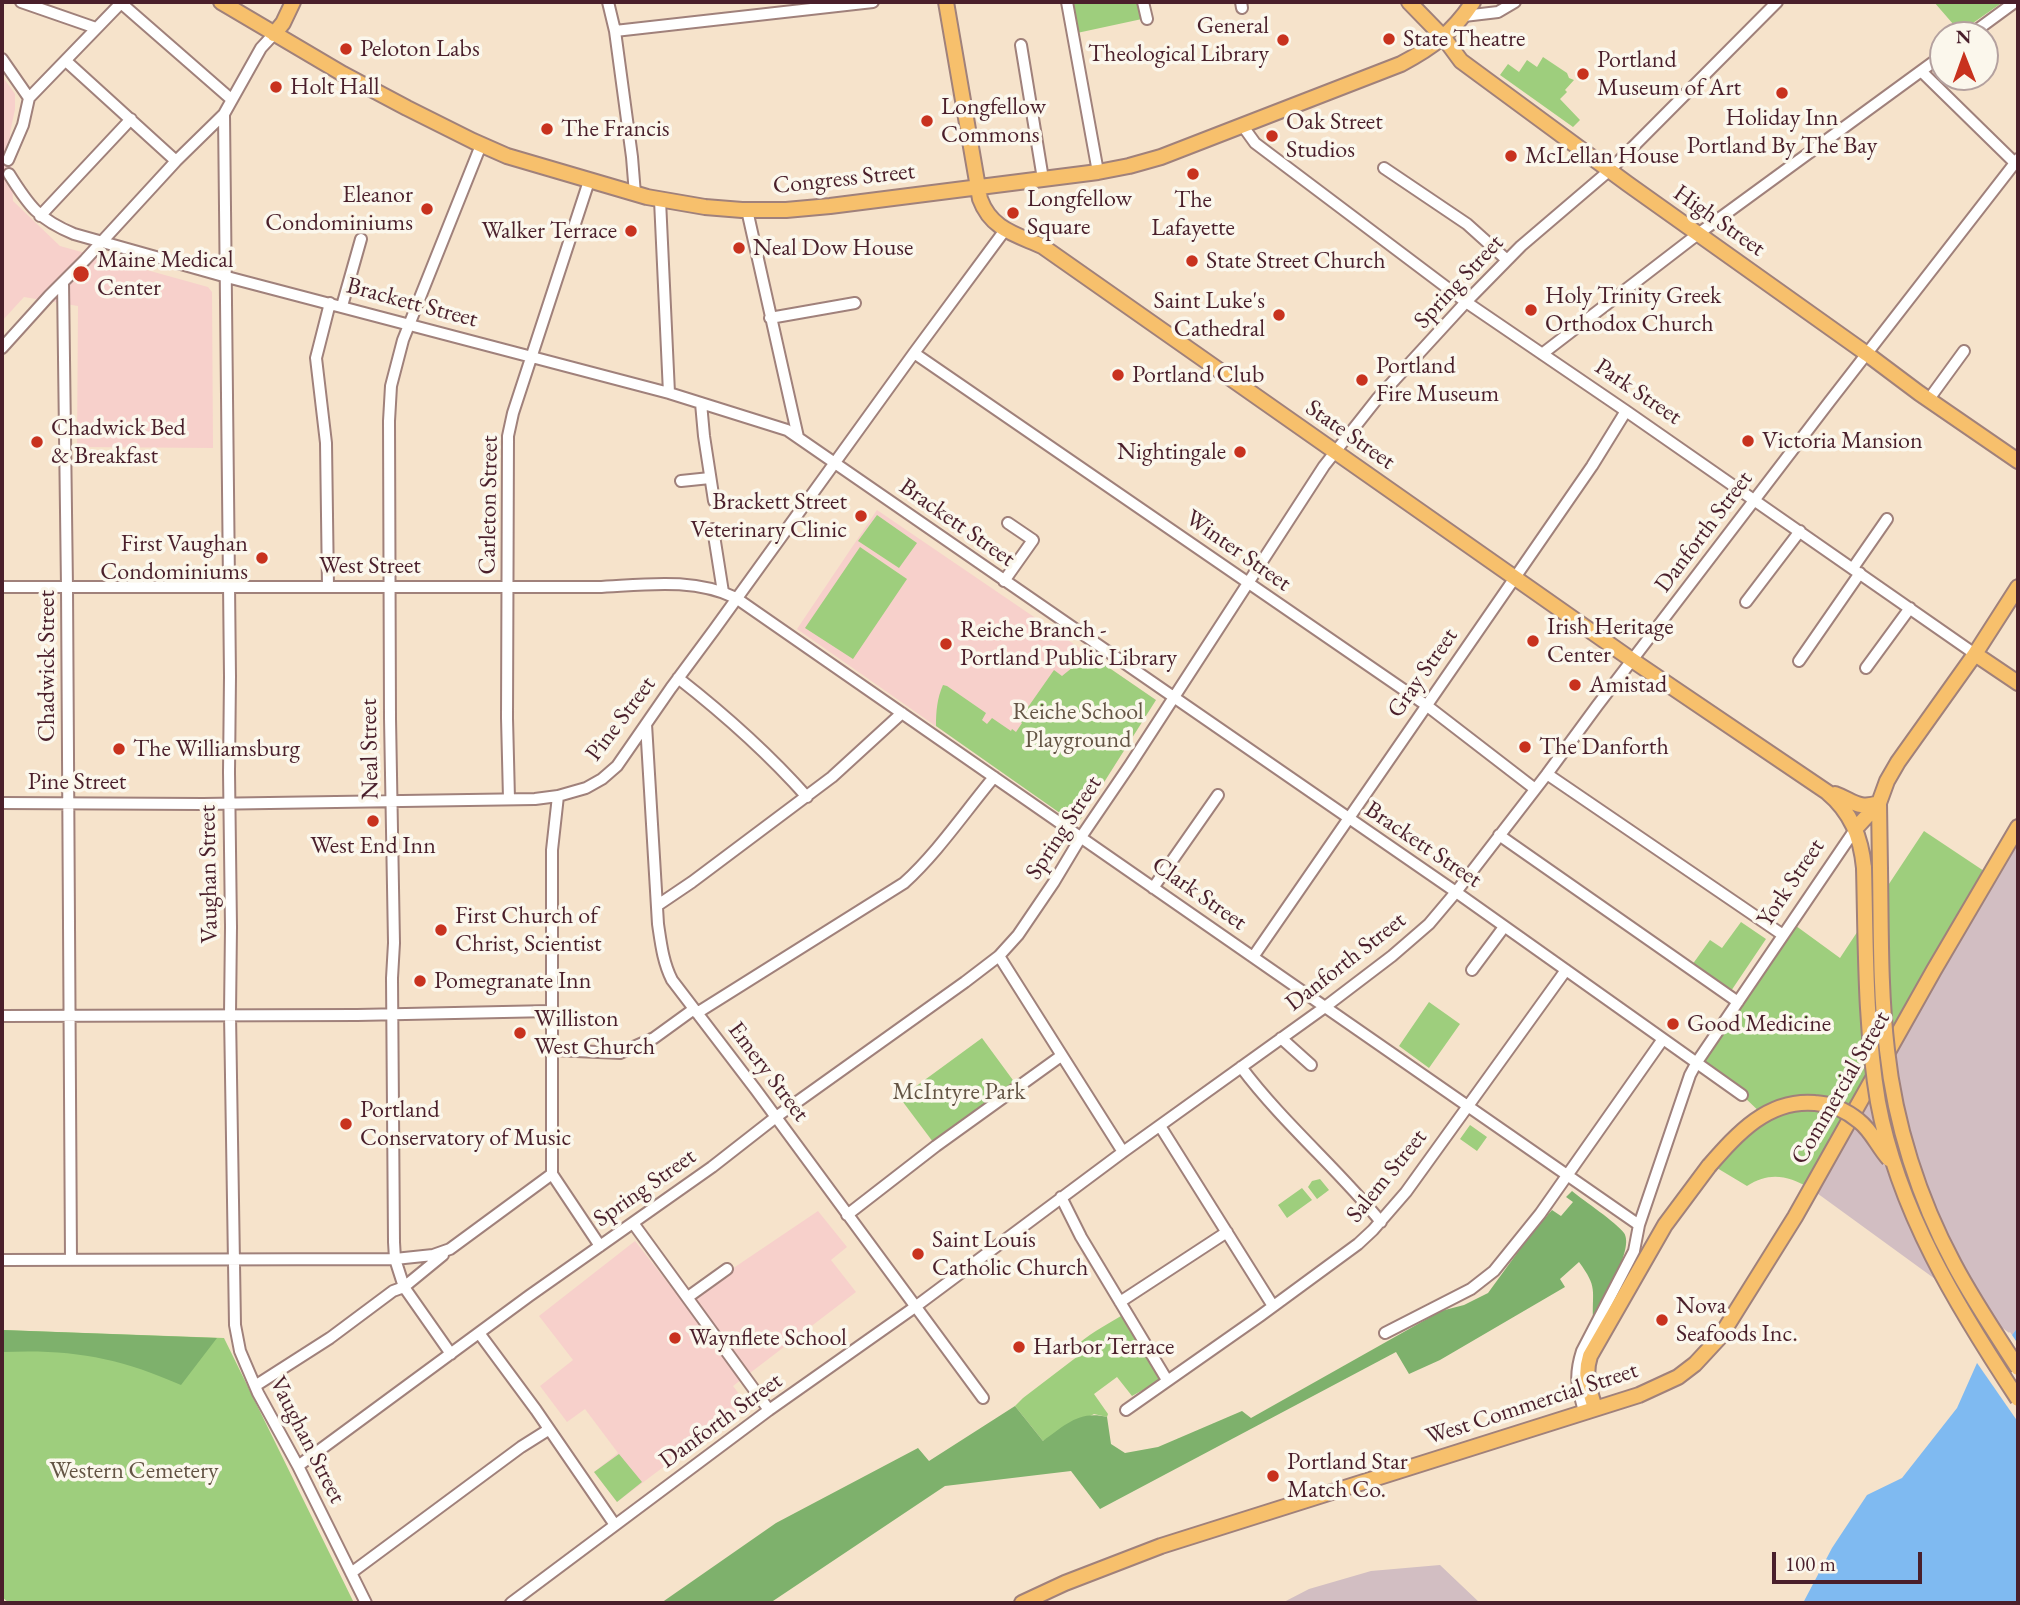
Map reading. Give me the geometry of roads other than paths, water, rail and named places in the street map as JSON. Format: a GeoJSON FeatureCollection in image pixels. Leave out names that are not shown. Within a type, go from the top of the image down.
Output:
{"type":"FeatureCollection","features":[{"type":"Feature","properties":{"kind":"main road","name":"Congress Street"},"geometry":{"type":"LineString","coordinates":[[221,2],[407,108],[507,156],[660,200],[705,207],[783,211],[1098,172],[1146,162],[1401,64],[1444,38],[1473,2]]}},
{"type":"Feature","properties":{"kind":"main road"},"geometry":{"type":"LineString","coordinates":[[274,34],[283,23],[293,2]]}},
{"type":"Feature","properties":{"kind":"main road","name":"State Street"},"geometry":{"type":"LineString","coordinates":[[946,2],[980,200],[988,218],[1005,230],[1042,246],[1632,660],[1827,792],[1843,807],[1856,828]]}},
{"type":"Feature","properties":{"kind":"main road","name":"High Street"},"geometry":{"type":"LineString","coordinates":[[1409,2],[1444,38],[1461,61],[1698,234],[2018,461]]}},
{"type":"Feature","properties":{"kind":"main road","name":"York Street"},"geometry":{"type":"LineString","coordinates":[[1856,828],[1879,803],[1898,762],[2018,587]]}},
{"type":"Feature","properties":{"kind":"main road","name":"Park Street"},"geometry":{"type":"LineString","coordinates":[[1975,653],[2018,683]]}},
{"type":"Feature","properties":{"kind":"main road"},"geometry":{"type":"LineString","coordinates":[[1827,792],[1860,806],[1879,803],[1883,1014],[1900,1121],[1925,1201],[1939,1233],[1976,1303],[2018,1368]]}},
{"type":"Feature","properties":{"kind":"main road","name":"Commercial Street"},"geometry":{"type":"LineString","coordinates":[[1695,1364],[1720,1337],[1794,1217],[2018,827]]}},
{"type":"Feature","properties":{"kind":"main road"},"geometry":{"type":"LineString","coordinates":[[1856,828],[1864,867],[1869,1031],[1878,1103],[1896,1167],[1904,1194],[1954,1297],[2018,1399]]}},
{"type":"Feature","properties":{"kind":"main road"},"geometry":{"type":"LineString","coordinates":[[1590,1410],[1586,1369],[1590,1356],[1665,1225],[1709,1166],[1758,1118],[1786,1104],[1804,1102],[1832,1105],[1857,1119],[1872,1134],[1896,1167]]}},
{"type":"Feature","properties":{"kind":"main road","name":"West Commercial Street"},"geometry":{"type":"LineString","coordinates":[[1022,1603],[1065,1583],[1161,1546],[1658,1387],[1695,1364]]}},
{"type":"Feature","properties":{"kind":"street"},"geometry":{"type":"LineString","coordinates":[[21,2],[96,28]]}},
{"type":"Feature","properties":{"kind":"street"},"geometry":{"type":"LineString","coordinates":[[8,160],[23,125],[29,98],[121,2],[231,99]]}},
{"type":"Feature","properties":{"kind":"street"},"geometry":{"type":"LineString","coordinates":[[608,2],[615,32],[635,194]]}},
{"type":"Feature","properties":{"kind":"street"},"geometry":{"type":"LineString","coordinates":[[615,32],[873,2]]}},
{"type":"Feature","properties":{"kind":"street"},"geometry":{"type":"LineString","coordinates":[[1067,2],[1098,172]]}},
{"type":"Feature","properties":{"kind":"street"},"geometry":{"type":"LineString","coordinates":[[1143,2],[1147,19]]}},
{"type":"Feature","properties":{"kind":"street"},"geometry":{"type":"LineString","coordinates":[[1464,16],[1498,12],[1515,2]]}},
{"type":"Feature","properties":{"kind":"street"},"geometry":{"type":"LineString","coordinates":[[1760,2],[1768,12]]}},
{"type":"Feature","properties":{"kind":"street","name":"Spring Street"},"geometry":{"type":"LineString","coordinates":[[298,1466],[999,956],[1030,918],[1334,452],[1377,399],[1507,260],[1545,224],[1610,170],[1777,2]]}},
{"type":"Feature","properties":{"kind":"street"},"geometry":{"type":"LineString","coordinates":[[1989,21],[2015,2]]}},
{"type":"Feature","properties":{"kind":"street"},"geometry":{"type":"LineString","coordinates":[[2,348],[176,161],[224,114],[261,48],[274,34]]}},
{"type":"Feature","properties":{"kind":"street"},"geometry":{"type":"LineString","coordinates":[[1021,44],[1043,179]]}},
{"type":"Feature","properties":{"kind":"street"},"geometry":{"type":"LineString","coordinates":[[2,59],[29,98]]}},
{"type":"Feature","properties":{"kind":"street"},"geometry":{"type":"LineString","coordinates":[[66,61],[176,161]]}},
{"type":"Feature","properties":{"kind":"street"},"geometry":{"type":"LineString","coordinates":[[1542,354],[1698,234],[1929,65]]}},
{"type":"Feature","properties":{"kind":"street"},"geometry":{"type":"LineString","coordinates":[[1921,71],[2017,161]]}},
{"type":"Feature","properties":{"kind":"street","name":"Vaughan Street"},"geometry":{"type":"LineString","coordinates":[[224,114],[232,927],[230,1014],[235,1325],[240,1352],[256,1386],[366,1603]]}},
{"type":"Feature","properties":{"kind":"street"},"geometry":{"type":"LineString","coordinates":[[9,174],[40,216],[131,119]]}},
{"type":"Feature","properties":{"kind":"street","name":"Park Street"},"geometry":{"type":"LineString","coordinates":[[1242,125],[1255,143],[1466,302],[1975,653]]}},
{"type":"Feature","properties":{"kind":"street","name":"Neal Street"},"geometry":{"type":"LineString","coordinates":[[451,1354],[404,1287],[395,1259],[389,421],[391,386],[409,324],[481,145]]}},
{"type":"Feature","properties":{"kind":"street","name":"Danforth Street"},"geometry":{"type":"LineString","coordinates":[[511,1603],[769,1410],[915,1307],[1061,1197],[1325,1007],[1429,924],[1548,774],[1754,500],[2017,161]]}},
{"type":"Feature","properties":{"kind":"street"},"geometry":{"type":"LineString","coordinates":[[1384,168],[1467,224],[1507,260]]}},
{"type":"Feature","properties":{"kind":"street","name":"Carleton Street"},"geometry":{"type":"LineString","coordinates":[[509,799],[508,436],[589,181]]}},
{"type":"Feature","properties":{"kind":"street"},"geometry":{"type":"LineString","coordinates":[[660,200],[669,393]]}},
{"type":"Feature","properties":{"kind":"street"},"geometry":{"type":"LineString","coordinates":[[747,210],[798,438]]}},
{"type":"Feature","properties":{"kind":"street","name":"Brackett Street"},"geometry":{"type":"LineString","coordinates":[[40,216],[74,234],[669,393],[787,430],[1456,892],[1742,1095]]}},
{"type":"Feature","properties":{"kind":"street","name":"Pine Street"},"geometry":{"type":"LineString","coordinates":[[2,803],[229,804],[535,799],[586,788],[602,779],[617,766],[678,678],[1005,230]]}},
{"type":"Feature","properties":{"kind":"street"},"geometry":{"type":"LineString","coordinates":[[342,306],[361,239]]}},
{"type":"Feature","properties":{"kind":"street","name":"Chadwick Street"},"geometry":{"type":"LineString","coordinates":[[63,282],[71,1260]]}},
{"type":"Feature","properties":{"kind":"street"},"geometry":{"type":"LineString","coordinates":[[328,587],[326,443],[316,358],[330,303]]}},
{"type":"Feature","properties":{"kind":"street"},"geometry":{"type":"LineString","coordinates":[[770,318],[855,303]]}},
{"type":"Feature","properties":{"kind":"street"},"geometry":{"type":"LineString","coordinates":[[1928,399],[1964,351]]}},
{"type":"Feature","properties":{"kind":"street","name":"Winter Street"},"geometry":{"type":"LineString","coordinates":[[914,353],[1426,705],[1535,789]]}},
{"type":"Feature","properties":{"kind":"street"},"geometry":{"type":"LineString","coordinates":[[701,403],[714,500]]}},
{"type":"Feature","properties":{"kind":"street","name":"Gray Street"},"geometry":{"type":"LineString","coordinates":[[1254,957],[1592,466],[1626,411]]}},
{"type":"Feature","properties":{"kind":"street"},"geometry":{"type":"LineString","coordinates":[[681,481],[710,478]]}},
{"type":"Feature","properties":{"kind":"street"},"geometry":{"type":"LineString","coordinates":[[1800,662],[1887,519]]}},
{"type":"Feature","properties":{"kind":"street"},"geometry":{"type":"LineString","coordinates":[[1004,581],[1033,540],[1008,523]]}},
{"type":"Feature","properties":{"kind":"street"},"geometry":{"type":"LineString","coordinates":[[713,529],[723,592]]}},
{"type":"Feature","properties":{"kind":"street"},"geometry":{"type":"LineString","coordinates":[[1746,602],[1800,531]]}},
{"type":"Feature","properties":{"kind":"street","name":"West Street"},"geometry":{"type":"LineString","coordinates":[[2,587],[687,585],[723,592],[736,598]]}},
{"type":"Feature","properties":{"kind":"street","name":"Clark Street"},"geometry":{"type":"LineString","coordinates":[[736,598],[1639,1225]]}},
{"type":"Feature","properties":{"kind":"street"},"geometry":{"type":"LineString","coordinates":[[1866,668],[1910,608]]}},
{"type":"Feature","properties":{"kind":"street"},"geometry":{"type":"LineString","coordinates":[[678,678],[755,744],[807,797]]}},
{"type":"Feature","properties":{"kind":"street"},"geometry":{"type":"LineString","coordinates":[[657,905],[807,797],[902,713]]}},
{"type":"Feature","properties":{"kind":"street","name":"Emery Street"},"geometry":{"type":"LineString","coordinates":[[646,724],[657,905],[661,948],[667,970],[678,990],[776,1117],[983,1398]]}},
{"type":"Feature","properties":{"kind":"street"},"geometry":{"type":"LineString","coordinates":[[1548,774],[1783,936]]}},
{"type":"Feature","properties":{"kind":"street"},"geometry":{"type":"LineString","coordinates":[[554,1050],[620,1053],[654,1038],[904,883],[932,854],[994,777]]}},
{"type":"Feature","properties":{"kind":"street"},"geometry":{"type":"LineString","coordinates":[[1153,888],[1218,795]]}},
{"type":"Feature","properties":{"kind":"street"},"geometry":{"type":"LineString","coordinates":[[558,796],[552,850],[552,1174],[600,1246]]}},
{"type":"Feature","properties":{"kind":"street","name":"York Street"},"geometry":{"type":"LineString","coordinates":[[1590,1410],[1576,1380],[1577,1365],[1634,1251],[1639,1225],[1690,1074],[1856,828]]}},
{"type":"Feature","properties":{"kind":"street"},"geometry":{"type":"LineString","coordinates":[[1499,835],[1738,1002]]}},
{"type":"Feature","properties":{"kind":"street"},"geometry":{"type":"LineString","coordinates":[[1472,970],[1504,927]]}},
{"type":"Feature","properties":{"kind":"street"},"geometry":{"type":"LineString","coordinates":[[999,956],[1123,1152]]}},
{"type":"Feature","properties":{"kind":"street","name":"Salem Street"},"geometry":{"type":"LineString","coordinates":[[1126,1410],[1273,1306],[1357,1244],[1381,1222],[1406,1192],[1566,970]]}},
{"type":"Feature","properties":{"kind":"street"},"geometry":{"type":"LineString","coordinates":[[2,1016],[552,1011]]}},
{"type":"Feature","properties":{"kind":"street"},"geometry":{"type":"LineString","coordinates":[[1281,1038],[1311,1065]]}},
{"type":"Feature","properties":{"kind":"street"},"geometry":{"type":"LineString","coordinates":[[1385,1333],[1471,1289],[1494,1271],[1568,1175],[1663,1039]]}},
{"type":"Feature","properties":{"kind":"street"},"geometry":{"type":"LineString","coordinates":[[847,1215],[914,1162],[1061,1056]]}},
{"type":"Feature","properties":{"kind":"street"},"geometry":{"type":"LineString","coordinates":[[1241,1067],[1271,1105],[1336,1171],[1381,1222]]}},
{"type":"Feature","properties":{"kind":"street"},"geometry":{"type":"LineString","coordinates":[[1160,1126],[1273,1306]]}},
{"type":"Feature","properties":{"kind":"street"},"geometry":{"type":"LineString","coordinates":[[256,1386],[330,1338],[393,1291],[404,1287],[552,1174]]}},
{"type":"Feature","properties":{"kind":"street"},"geometry":{"type":"LineString","coordinates":[[1061,1197],[1081,1237],[1167,1380]]}},
{"type":"Feature","properties":{"kind":"street"},"geometry":{"type":"LineString","coordinates":[[634,1223],[769,1410]]}},
{"type":"Feature","properties":{"kind":"street"},"geometry":{"type":"LineString","coordinates":[[1120,1302],[1227,1232]]}},
{"type":"Feature","properties":{"kind":"street"},"geometry":{"type":"LineString","coordinates":[[2,1260],[395,1259],[433,1255],[462,1241]]}},
{"type":"Feature","properties":{"kind":"street"},"geometry":{"type":"LineString","coordinates":[[688,1297],[727,1269]]}},
{"type":"Feature","properties":{"kind":"street"},"geometry":{"type":"LineString","coordinates":[[479,1333],[530,1401],[615,1525]]}},
{"type":"Feature","properties":{"kind":"street"},"geometry":{"type":"LineString","coordinates":[[351,1573],[521,1447],[548,1430]]}},
{"type":"Feature","properties":{"kind":"water"},"geometry":{"type":"Polygon","coordinates":[[[2018,1327],[2018,1603],[1803,1603],[1832,1548],[1867,1495],[1902,1478],[1957,1408],[1977,1363],[2018,1327]]]}},
{"type":"Feature","properties":{"kind":"place","name":"State Theatre"},"geometry":{"type":"Point","coordinates":[1389,39]}},
{"type":"Feature","properties":{"kind":"place","name":"General Theological Library"},"geometry":{"type":"Point","coordinates":[1283,40]}},
{"type":"Feature","properties":{"kind":"place","name":"Peloton Labs"},"geometry":{"type":"Point","coordinates":[346,49]}},
{"type":"Feature","properties":{"kind":"place","name":"Portland Museum of Art"},"geometry":{"type":"Point","coordinates":[1583,74]}},
{"type":"Feature","properties":{"kind":"place","name":"Holt Hall"},"geometry":{"type":"Point","coordinates":[276,87]}},
{"type":"Feature","properties":{"kind":"place","name":"Holiday Inn Portland By The Bay"},"geometry":{"type":"Point","coordinates":[1782,93]}},
{"type":"Feature","properties":{"kind":"place","name":"Longfellow Commons"},"geometry":{"type":"Point","coordinates":[927,121]}},
{"type":"Feature","properties":{"kind":"place","name":"The Francis"},"geometry":{"type":"Point","coordinates":[547,129]}},
{"type":"Feature","properties":{"kind":"place","name":"Oak Street Studios"},"geometry":{"type":"Point","coordinates":[1272,136]}},
{"type":"Feature","properties":{"kind":"place","name":"McLellan House"},"geometry":{"type":"Point","coordinates":[1511,156]}},
{"type":"Feature","properties":{"kind":"place","name":"The Lafayette"},"geometry":{"type":"Point","coordinates":[1193,174]}},
{"type":"Feature","properties":{"kind":"place","name":"Eleanor Condominiums"},"geometry":{"type":"Point","coordinates":[427,209]}},
{"type":"Feature","properties":{"kind":"place","name":"Longfellow Square"},"geometry":{"type":"Point","coordinates":[1013,213]}},
{"type":"Feature","properties":{"kind":"place","name":"Walker Terrace"},"geometry":{"type":"Point","coordinates":[631,231]}},
{"type":"Feature","properties":{"kind":"place","name":"Neal Dow House"},"geometry":{"type":"Point","coordinates":[739,248]}},
{"type":"Feature","properties":{"kind":"place","name":"State Street Church"},"geometry":{"type":"Point","coordinates":[1192,261]}},
{"type":"Feature","properties":{"kind":"place","name":"Maine Medical Center"},"geometry":{"type":"Point","coordinates":[81,274]}},
{"type":"Feature","properties":{"kind":"place","name":"Holy Trinity Greek Orthodox Church"},"geometry":{"type":"Point","coordinates":[1531,310]}},
{"type":"Feature","properties":{"kind":"place","name":"Saint Luke's Cathedral"},"geometry":{"type":"Point","coordinates":[1279,315]}},
{"type":"Feature","properties":{"kind":"place","name":"Portland Club"},"geometry":{"type":"Point","coordinates":[1118,375]}},
{"type":"Feature","properties":{"kind":"place","name":"Portland Fire Museum"},"geometry":{"type":"Point","coordinates":[1362,380]}},
{"type":"Feature","properties":{"kind":"place","name":"Victoria Mansion"},"geometry":{"type":"Point","coordinates":[1748,441]}},
{"type":"Feature","properties":{"kind":"place","name":"Chadwick Bed & Breakfast"},"geometry":{"type":"Point","coordinates":[37,442]}},
{"type":"Feature","properties":{"kind":"place","name":"Nightingale"},"geometry":{"type":"Point","coordinates":[1240,452]}},
{"type":"Feature","properties":{"kind":"place","name":"Brackett Street Veterinary Clinic"},"geometry":{"type":"Point","coordinates":[861,516]}},
{"type":"Feature","properties":{"kind":"place","name":"First Vaughan Condominiums"},"geometry":{"type":"Point","coordinates":[262,558]}},
{"type":"Feature","properties":{"kind":"place","name":"Irish Heritage Center"},"geometry":{"type":"Point","coordinates":[1533,641]}},
{"type":"Feature","properties":{"kind":"place","name":"Reiche Branch - Portland Public Library"},"geometry":{"type":"Point","coordinates":[946,644]}},
{"type":"Feature","properties":{"kind":"place","name":"Amistad"},"geometry":{"type":"Point","coordinates":[1575,685]}},
{"type":"Feature","properties":{"kind":"place","name":"The Danforth"},"geometry":{"type":"Point","coordinates":[1525,747]}},
{"type":"Feature","properties":{"kind":"place","name":"The Williamsburg"},"geometry":{"type":"Point","coordinates":[119,749]}},
{"type":"Feature","properties":{"kind":"place","name":"West End Inn"},"geometry":{"type":"Point","coordinates":[373,821]}},
{"type":"Feature","properties":{"kind":"place","name":"First Church of Christ, Scientist"},"geometry":{"type":"Point","coordinates":[441,930]}},
{"type":"Feature","properties":{"kind":"place","name":"Pomegranate Inn"},"geometry":{"type":"Point","coordinates":[420,981]}},
{"type":"Feature","properties":{"kind":"place","name":"Good Medicine"},"geometry":{"type":"Point","coordinates":[1673,1024]}},
{"type":"Feature","properties":{"kind":"place","name":"Williston West Church"},"geometry":{"type":"Point","coordinates":[520,1033]}},
{"type":"Feature","properties":{"kind":"place","name":"Portland Conservatory of Music"},"geometry":{"type":"Point","coordinates":[346,1124]}},
{"type":"Feature","properties":{"kind":"place","name":"Saint Louis Catholic Church"},"geometry":{"type":"Point","coordinates":[918,1254]}},
{"type":"Feature","properties":{"kind":"place","name":"Nova Seafoods Inc."},"geometry":{"type":"Point","coordinates":[1662,1320]}},
{"type":"Feature","properties":{"kind":"place","name":"Waynflete School"},"geometry":{"type":"Point","coordinates":[675,1338]}},
{"type":"Feature","properties":{"kind":"place","name":"Harbor Terrace"},"geometry":{"type":"Point","coordinates":[1019,1347]}},
{"type":"Feature","properties":{"kind":"place","name":"Portland Star Match Co."},"geometry":{"type":"Point","coordinates":[1273,1476]}},
{"type":"Feature","properties":{"kind":"park label","name":"Reiche School Playground"},"geometry":{"type":"Point","coordinates":[1078,726]}},
{"type":"Feature","properties":{"kind":"park label","name":"McIntyre Park"},"geometry":{"type":"Point","coordinates":[959,1092]}},
{"type":"Feature","properties":{"kind":"park label","name":"Western Cemetery"},"geometry":{"type":"Point","coordinates":[134,1471]}}]}
